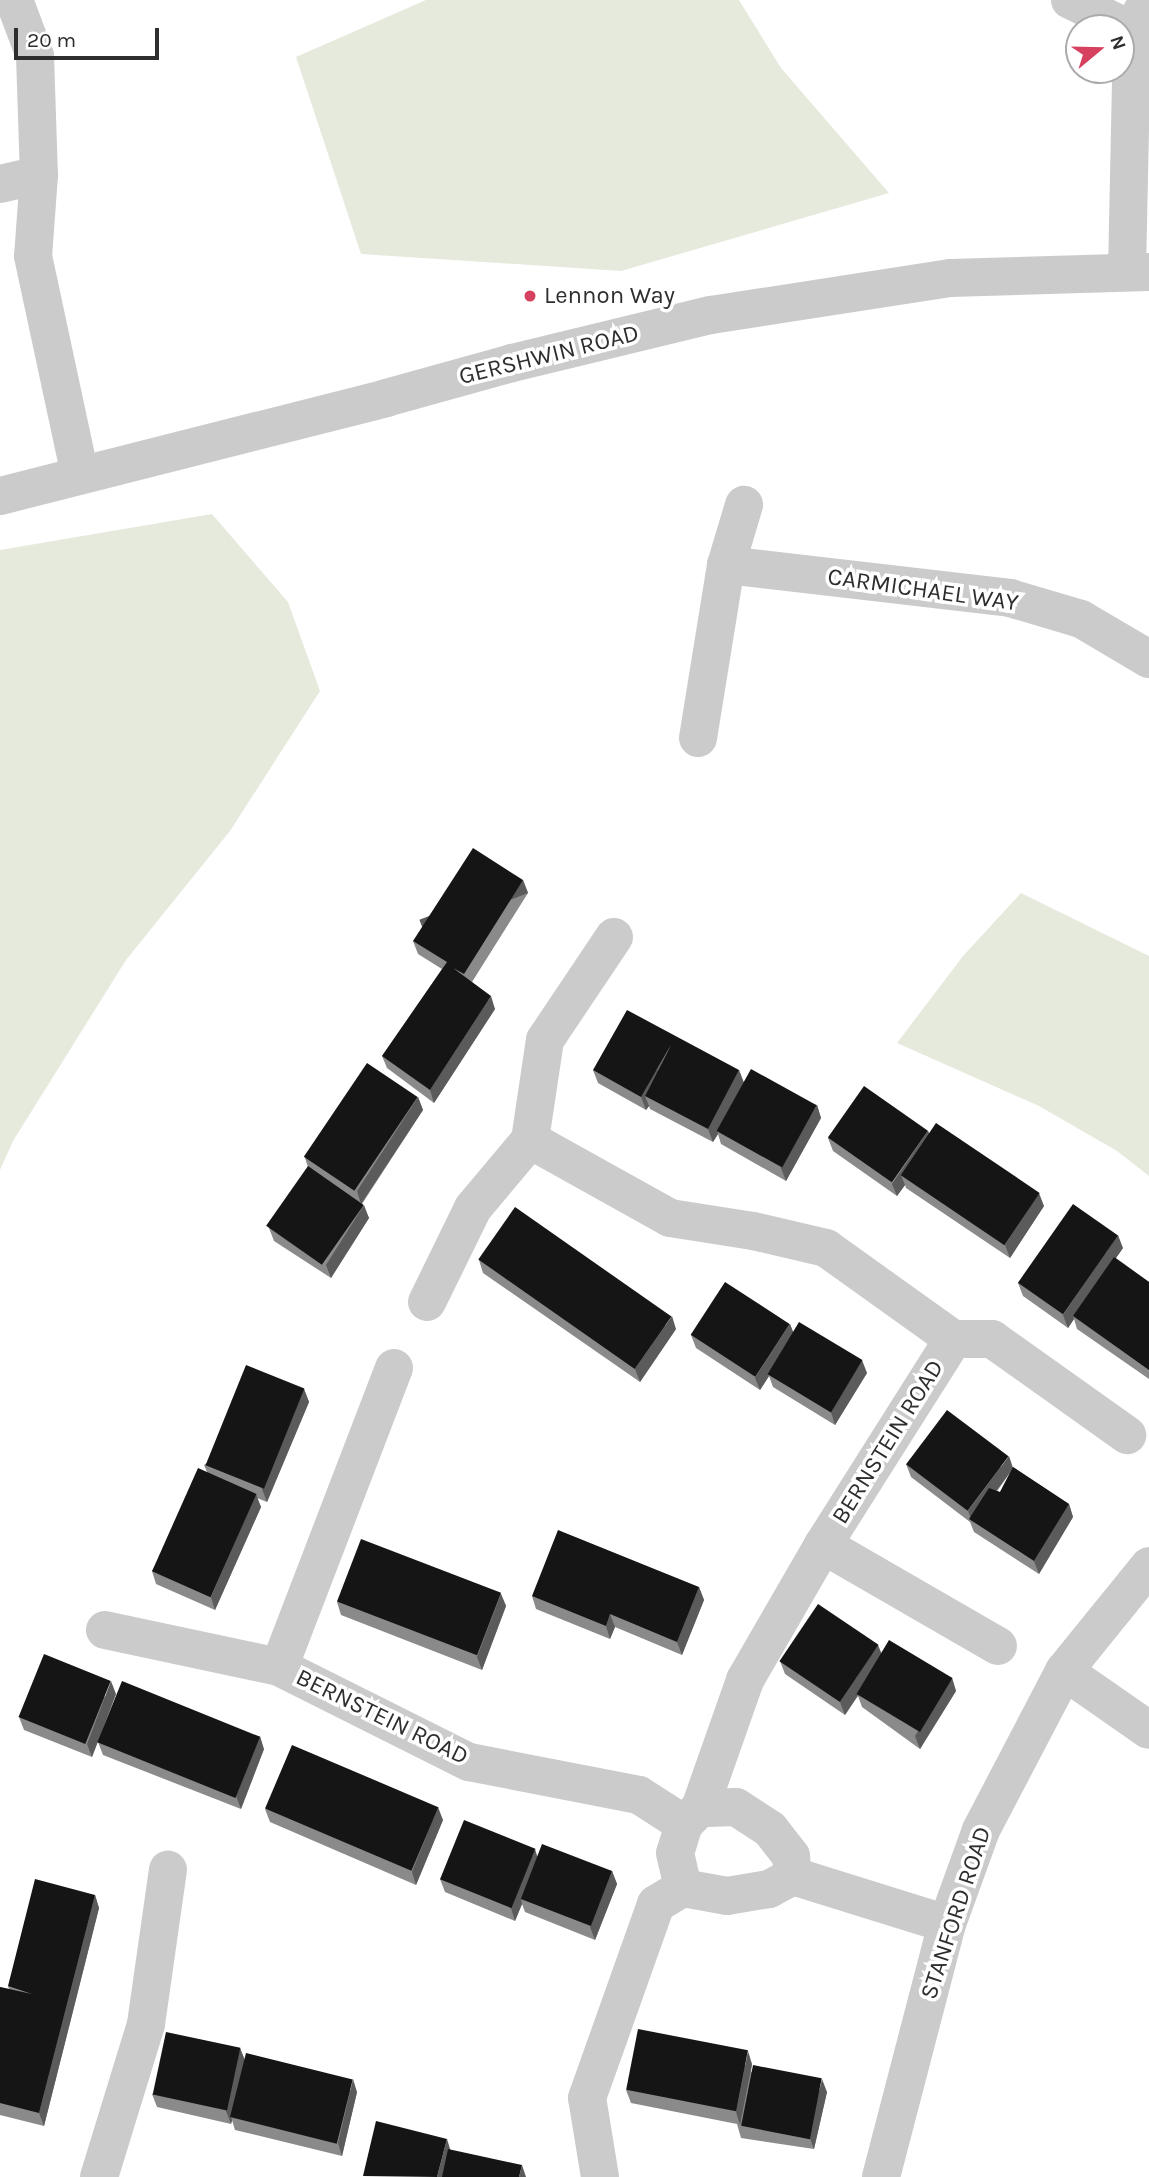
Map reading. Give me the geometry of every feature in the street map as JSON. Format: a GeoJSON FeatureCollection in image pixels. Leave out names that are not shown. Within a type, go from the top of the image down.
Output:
{"type":"FeatureCollection","features":[{"type":"Feature","properties":{"kind":"street"},"geometry":{"type":"LineString","coordinates":[[14,0],[35,56],[39,175],[33,256],[80,475]]}},
{"type":"Feature","properties":{"kind":"street"},"geometry":{"type":"LineString","coordinates":[[1070,0],[1140,15],[1138,272]]}},
{"type":"Feature","properties":{"kind":"street"},"geometry":{"type":"LineString","coordinates":[[0,184],[39,175]]}},
{"type":"Feature","properties":{"kind":"street","name":"GERSHWIN ROAD"},"geometry":{"type":"LineString","coordinates":[[0,496],[386,398],[512,363],[710,315],[950,278],[1138,272]]}},
{"type":"Feature","properties":{"kind":"street"},"geometry":{"type":"LineString","coordinates":[[698,738],[726,565],[744,505]]}},
{"type":"Feature","properties":{"kind":"street","name":"CARMICHAEL WAY"},"geometry":{"type":"LineString","coordinates":[[726,565],[1010,598],[1081,619],[1149,659]]}},
{"type":"Feature","properties":{"kind":"street"},"geometry":{"type":"LineString","coordinates":[[427,1302],[473,1208],[530,1140],[545,1040],[614,937]]}},
{"type":"Feature","properties":{"kind":"street","name":"BERNSTEIN ROAD"},"geometry":{"type":"LineString","coordinates":[[530,1140],[670,1218],[753,1231],[826,1248],[953,1339],[992,1339],[1127,1435]]}},
{"type":"Feature","properties":{"kind":"street","name":"BERNSTEIN ROAD"},"geometry":{"type":"LineString","coordinates":[[683,1888],[675,1853],[745,1680],[823,1545],[953,1339]]}},
{"type":"Feature","properties":{"kind":"street","name":"BERNSTEIN ROAD"},"geometry":{"type":"LineString","coordinates":[[279,1667],[394,1368]]}},
{"type":"Feature","properties":{"kind":"street","name":"BERNSTEIN ROAD"},"geometry":{"type":"LineString","coordinates":[[823,1545],[998,1646]]}},
{"type":"Feature","properties":{"kind":"street","name":"STANFORD ROAD"},"geometry":{"type":"LineString","coordinates":[[881,2177],[947,1924],[981,1830],[1065,1671],[1149,1566]]}},
{"type":"Feature","properties":{"kind":"street","name":"BERNSTEIN ROAD"},"geometry":{"type":"LineString","coordinates":[[105,1630],[279,1667],[469,1762],[639,1796],[692,1816]]}},
{"type":"Feature","properties":{"kind":"street"},"geometry":{"type":"LineString","coordinates":[[1065,1671],[1149,1730]]}},
{"type":"Feature","properties":{"kind":"street"},"geometry":{"type":"LineString","coordinates":[[692,1816],[736,1807],[770,1829],[791,1856],[793,1876]]}},
{"type":"Feature","properties":{"kind":"street"},"geometry":{"type":"LineString","coordinates":[[99,2177],[146,2025],[168,1870]]}},
{"type":"Feature","properties":{"kind":"street"},"geometry":{"type":"LineString","coordinates":[[600,2177],[587,2098],[656,1904],[683,1888],[727,1896],[769,1889],[793,1876],[947,1924]]}},
{"type":"Feature","properties":{"kind":"shaded area"},"geometry":{"type":"Polygon","coordinates":[[[426,0],[739,0],[781,68],[889,193],[621,271],[361,254],[296,57],[426,0]]]}},
{"type":"Feature","properties":{"kind":"shaded area"},"geometry":{"type":"Polygon","coordinates":[[[212,514],[288,602],[320,691],[230,831],[126,960],[13,1141],[0,1170],[0,550],[212,514]]]}},
{"type":"Feature","properties":{"kind":"shaded area"},"geometry":{"type":"Polygon","coordinates":[[[1021,893],[1149,956],[1149,1176],[1117,1151],[1039,1106],[897,1043],[963,956],[1021,893]]]}},
{"type":"Feature","properties":{"kind":"building"},"geometry":{"type":"Polygon","coordinates":[[[473,848],[523,880],[464,974],[453,968],[491,996],[430,1090],[382,1056],[447,962],[413,941],[473,848]]]}},
{"type":"Feature","properties":{"kind":"building"},"geometry":{"type":"Polygon","coordinates":[[[627,1010],[739,1070],[708,1129],[645,1096],[671,1045],[641,1097],[593,1070],[627,1010]]]}},
{"type":"Feature","properties":{"kind":"building"},"geometry":{"type":"Polygon","coordinates":[[[367,1063],[418,1097],[354,1191],[304,1157],[367,1063]]]}},
{"type":"Feature","properties":{"kind":"building"},"geometry":{"type":"Polygon","coordinates":[[[751,1069],[817,1105],[782,1167],[717,1131],[751,1069]]]}},
{"type":"Feature","properties":{"kind":"building"},"geometry":{"type":"Polygon","coordinates":[[[864,1086],[928,1131],[892,1182],[828,1138],[864,1086]]]}},
{"type":"Feature","properties":{"kind":"building"},"geometry":{"type":"Polygon","coordinates":[[[936,1123],[1040,1193],[1004,1245],[901,1175],[936,1123]]]}},
{"type":"Feature","properties":{"kind":"building"},"geometry":{"type":"Polygon","coordinates":[[[308,1166],[364,1205],[322,1265],[266,1226],[308,1166]]]}},
{"type":"Feature","properties":{"kind":"building"},"geometry":{"type":"Polygon","coordinates":[[[1073,1204],[1118,1236],[1063,1314],[1018,1283],[1073,1204]]]}},
{"type":"Feature","properties":{"kind":"building"},"geometry":{"type":"Polygon","coordinates":[[[515,1207],[671,1317],[635,1369],[478,1259],[515,1207]]]}},
{"type":"Feature","properties":{"kind":"building"},"geometry":{"type":"Polygon","coordinates":[[[1114,1257],[1149,1282],[1149,1370],[1073,1316],[1114,1257]]]}},
{"type":"Feature","properties":{"kind":"building"},"geometry":{"type":"Polygon","coordinates":[[[725,1282],[790,1324],[755,1377],[691,1335],[725,1282]]]}},
{"type":"Feature","properties":{"kind":"building"},"geometry":{"type":"Polygon","coordinates":[[[799,1322],[862,1360],[831,1412],[768,1374],[799,1322]]]}},
{"type":"Feature","properties":{"kind":"building"},"geometry":{"type":"Polygon","coordinates":[[[246,1365],[304,1389],[264,1489],[206,1465],[246,1365]]]}},
{"type":"Feature","properties":{"kind":"building"},"geometry":{"type":"Polygon","coordinates":[[[947,1410],[1008,1456],[968,1511],[906,1464],[947,1410]]]}},
{"type":"Feature","properties":{"kind":"building"},"geometry":{"type":"Polygon","coordinates":[[[1013,1467],[1069,1504],[1034,1561],[969,1519],[989,1488],[1000,1492],[1013,1467]]]}},
{"type":"Feature","properties":{"kind":"building"},"geometry":{"type":"Polygon","coordinates":[[[198,1468],[256,1494],[211,1597],[152,1571],[198,1468]]]}},
{"type":"Feature","properties":{"kind":"building"},"geometry":{"type":"Polygon","coordinates":[[[558,1530],[699,1587],[677,1642],[610,1614],[606,1626],[532,1596],[558,1530]]]}},
{"type":"Feature","properties":{"kind":"building"},"geometry":{"type":"Polygon","coordinates":[[[361,1539],[501,1593],[477,1655],[337,1602],[361,1539]]]}},
{"type":"Feature","properties":{"kind":"building"},"geometry":{"type":"Polygon","coordinates":[[[818,1604],[879,1645],[840,1702],[779,1661],[818,1604]]]}},
{"type":"Feature","properties":{"kind":"building"},"geometry":{"type":"Polygon","coordinates":[[[889,1640],[952,1678],[920,1732],[857,1694],[889,1640]]]}},
{"type":"Feature","properties":{"kind":"building"},"geometry":{"type":"Polygon","coordinates":[[[44,1654],[111,1681],[85,1744],[19,1717],[44,1654]]]}},
{"type":"Feature","properties":{"kind":"building"},"geometry":{"type":"Polygon","coordinates":[[[122,1681],[260,1737],[235,1798],[97,1742],[122,1681]]]}},
{"type":"Feature","properties":{"kind":"building"},"geometry":{"type":"Polygon","coordinates":[[[292,1745],[438,1807],[411,1871],[265,1809],[292,1745]]]}},
{"type":"Feature","properties":{"kind":"building"},"geometry":{"type":"Polygon","coordinates":[[[464,1820],[535,1849],[511,1908],[440,1879],[464,1820]]]}},
{"type":"Feature","properties":{"kind":"building"},"geometry":{"type":"Polygon","coordinates":[[[542,1844],[612,1871],[591,1926],[521,1899],[542,1844]]]}},
{"type":"Feature","properties":{"kind":"building"},"geometry":{"type":"Polygon","coordinates":[[[35,1879],[95,1895],[39,2113],[0,2103],[0,1987],[32,1994],[8,1986],[35,1879]]]}},
{"type":"Feature","properties":{"kind":"building"},"geometry":{"type":"Polygon","coordinates":[[[638,2029],[748,2050],[736,2111],[626,2090],[638,2029]]]}},
{"type":"Feature","properties":{"kind":"building"},"geometry":{"type":"Polygon","coordinates":[[[166,2032],[240,2048],[227,2110],[153,2095],[166,2032]]]}},
{"type":"Feature","properties":{"kind":"building"},"geometry":{"type":"Polygon","coordinates":[[[246,2053],[353,2080],[337,2144],[230,2117],[246,2053]]]}},
{"type":"Feature","properties":{"kind":"building"},"geometry":{"type":"Polygon","coordinates":[[[753,2065],[822,2078],[810,2139],[741,2126],[753,2065]]]}},
{"type":"Feature","properties":{"kind":"building"},"geometry":{"type":"Polygon","coordinates":[[[376,2121],[447,2139],[437,2177],[363,2176],[376,2121]]]}},
{"type":"Feature","properties":{"kind":"building"},"geometry":{"type":"Polygon","coordinates":[[[448,2149],[522,2165],[519,2177],[442,2177],[448,2149]]]}},
{"type":"Feature","properties":{"kind":"place","name":"Lennon Way"},"geometry":{"type":"Point","coordinates":[530,296]}}]}
